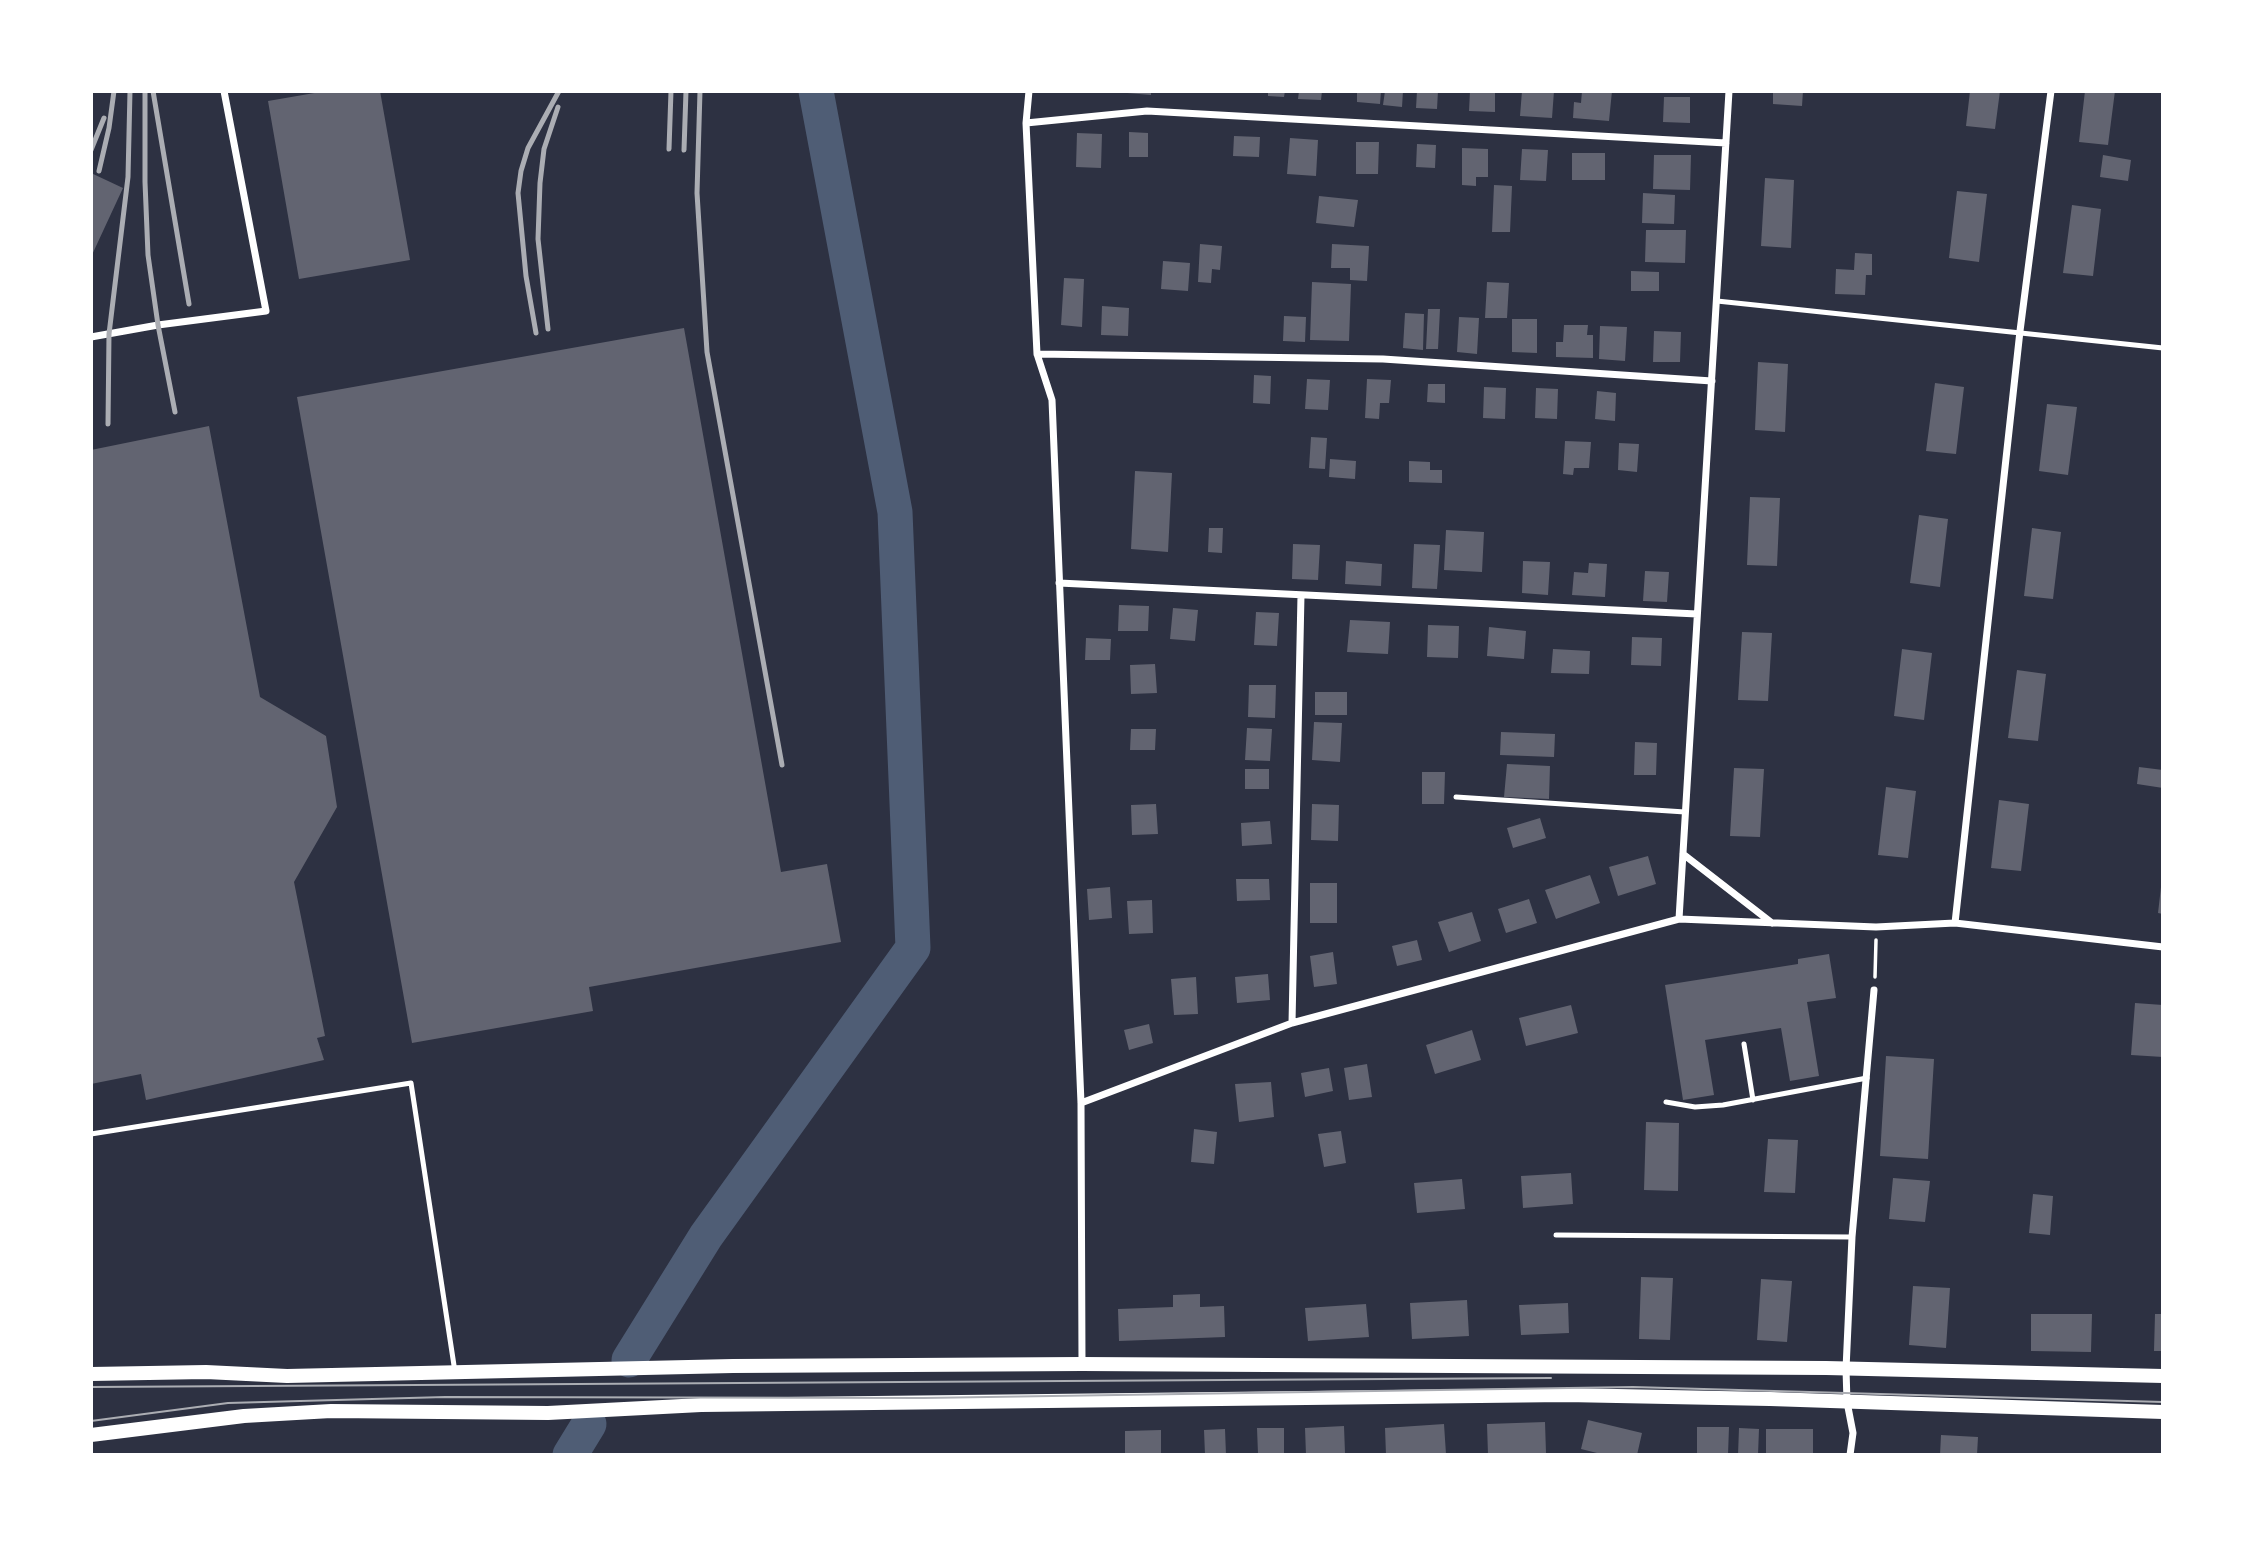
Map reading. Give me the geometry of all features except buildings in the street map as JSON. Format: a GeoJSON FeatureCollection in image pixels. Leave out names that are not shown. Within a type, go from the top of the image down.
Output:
{"type":"FeatureCollection","features":[{"type":"Feature","properties":{"kind":"main road"},"geometry":{"type":"LineString","coordinates":[[91,1374],[206,1372],[287,1376],[719,1366],[1082,1364],[1846,1369],[2163,1376]]}},
{"type":"Feature","properties":{"kind":"main road"},"geometry":{"type":"LineString","coordinates":[[91,1435],[244,1416],[331,1411],[548,1413],[701,1405],[1566,1395],[2163,1412]]}},
{"type":"Feature","properties":{"kind":"street"},"geometry":{"type":"LineString","coordinates":[[91,337],[266,311],[224,91]]}},
{"type":"Feature","properties":{"kind":"street"},"geometry":{"type":"LineString","coordinates":[[1028,91],[1026,123],[1037,354],[1052,400],[1081,1103],[1082,1364]]}},
{"type":"Feature","properties":{"kind":"street"},"geometry":{"type":"LineString","coordinates":[[1679,919],[1729,91]]}},
{"type":"Feature","properties":{"kind":"street"},"geometry":{"type":"LineString","coordinates":[[1955,923],[2020,331],[2051,91]]}},
{"type":"Feature","properties":{"kind":"street"},"geometry":{"type":"LineString","coordinates":[[1026,123],[1147,111],[1726,143]]}},
{"type":"Feature","properties":{"kind":"street"},"geometry":{"type":"LineString","coordinates":[[1037,354],[1383,359],[1712,381]]}},
{"type":"Feature","properties":{"kind":"street"},"geometry":{"type":"LineString","coordinates":[[1059,583],[1697,614]]}},
{"type":"Feature","properties":{"kind":"street"},"geometry":{"type":"LineString","coordinates":[[1292,1023],[1301,595]]}},
{"type":"Feature","properties":{"kind":"street"},"geometry":{"type":"LineString","coordinates":[[1683,854],[1773,923]]}},
{"type":"Feature","properties":{"kind":"street"},"geometry":{"type":"LineString","coordinates":[[1081,1103],[1292,1023],[1679,919],[1877,927],[1955,923],[2163,947]]}},
{"type":"Feature","properties":{"kind":"street"},"geometry":{"type":"LineString","coordinates":[[1850,1455],[1853,1433],[1847,1402],[1846,1369],[1852,1237],[1874,990]]}},
{"type":"Feature","properties":{"kind":"lane"},"geometry":{"type":"LineString","coordinates":[[1717,301],[2163,348]]}},
{"type":"Feature","properties":{"kind":"lane"},"geometry":{"type":"LineString","coordinates":[[1456,797],[1685,812]]}},
{"type":"Feature","properties":{"kind":"lane"},"geometry":{"type":"LineString","coordinates":[[1744,1044],[1753,1100]]}},
{"type":"Feature","properties":{"kind":"lane"},"geometry":{"type":"LineString","coordinates":[[1666,1102],[1695,1107],[1723,1105],[1867,1078]]}},
{"type":"Feature","properties":{"kind":"lane"},"geometry":{"type":"LineString","coordinates":[[91,1135],[411,1083],[455,1372]]}},
{"type":"Feature","properties":{"kind":"lane"},"geometry":{"type":"LineString","coordinates":[[1556,1236],[1852,1237]]}},
{"type":"Feature","properties":{"kind":"path"},"geometry":{"type":"LineString","coordinates":[[1874,990],[1877,927]]}},
{"type":"Feature","properties":{"kind":"waterway"},"geometry":{"type":"LineString","coordinates":[[629,1360],[706,1236],[913,948],[895,512],[816,91]]}},
{"type":"Feature","properties":{"kind":"waterway"},"geometry":{"type":"LineString","coordinates":[[570,1455],[589,1424]]}},
{"type":"Feature","properties":{"kind":"tram line"},"geometry":{"type":"LineString","coordinates":[[91,1387],[1551,1378]]}},
{"type":"Feature","properties":{"kind":"tram line"},"geometry":{"type":"LineString","coordinates":[[91,1421],[228,1403],[445,1397],[923,1398],[1633,1387],[2163,1402]]}},
{"type":"Feature","properties":{"kind":"railway"},"geometry":{"type":"LineString","coordinates":[[99,171],[114,91]]}},
{"type":"Feature","properties":{"kind":"railway"},"geometry":{"type":"LineString","coordinates":[[108,424],[109,334],[128,177],[130,91]]}},
{"type":"Feature","properties":{"kind":"railway"},"geometry":{"type":"LineString","coordinates":[[145,91],[148,255],[175,412]]}},
{"type":"Feature","properties":{"kind":"railway"},"geometry":{"type":"LineString","coordinates":[[153,91],[189,304]]}},
{"type":"Feature","properties":{"kind":"railway"},"geometry":{"type":"LineString","coordinates":[[536,333],[526,276],[518,193],[528,148],[559,91]]}},
{"type":"Feature","properties":{"kind":"railway"},"geometry":{"type":"LineString","coordinates":[[669,149],[671,91]]}},
{"type":"Feature","properties":{"kind":"railway"},"geometry":{"type":"LineString","coordinates":[[684,150],[686,91]]}},
{"type":"Feature","properties":{"kind":"railway"},"geometry":{"type":"LineString","coordinates":[[700,91],[697,193],[707,352],[782,765]]}},
{"type":"Feature","properties":{"kind":"railway"},"geometry":{"type":"LineString","coordinates":[[548,329],[538,239],[540,183],[544,149],[558,107]]}},
{"type":"Feature","properties":{"kind":"railway"},"geometry":{"type":"LineString","coordinates":[[91,150],[104,118]]}}]}
